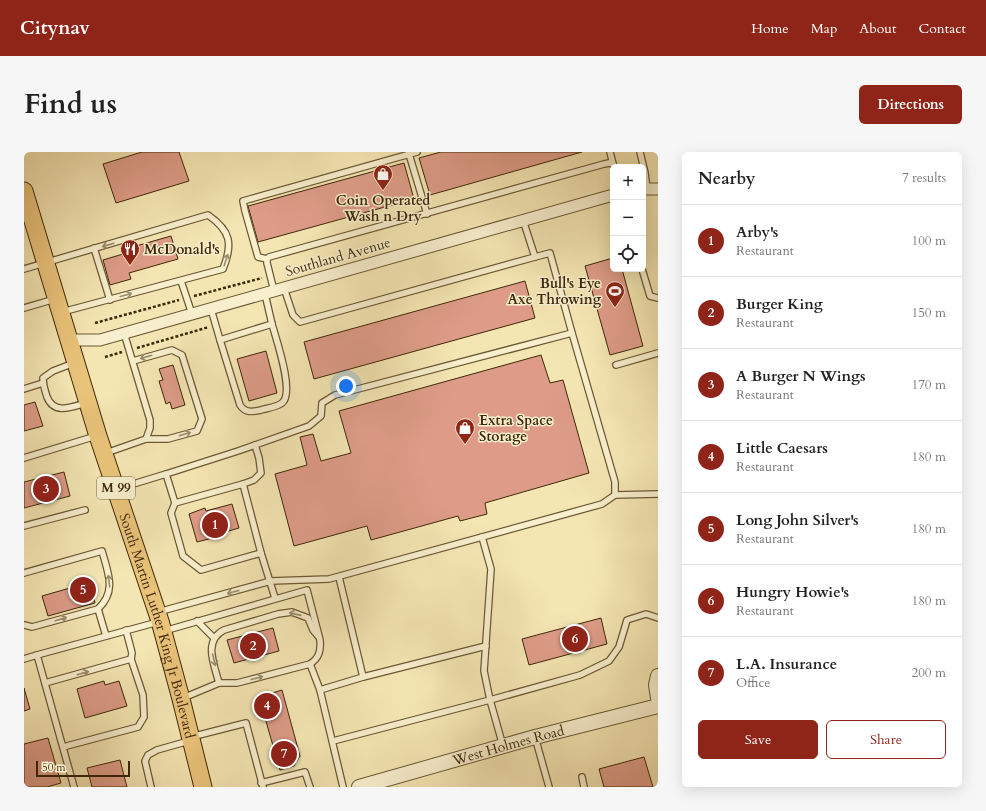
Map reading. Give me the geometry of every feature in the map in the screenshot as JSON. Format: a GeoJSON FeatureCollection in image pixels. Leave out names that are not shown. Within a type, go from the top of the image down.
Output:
{"type":"FeatureCollection","features":[{"type":"Feature","properties":{"kind":"main road","name":"South Martin Luther King Jr Boulevard"},"geometry":{"type":"LineString","coordinates":[[25,196],[77,362],[98,436],[160,622],[192,739],[203,787]]}},
{"type":"Feature","properties":{"kind":"street","name":"Southland Avenue"},"geometry":{"type":"LineString","coordinates":[[70,340],[100,340],[610,196]]}},
{"type":"Feature","properties":{"kind":"street"},"geometry":{"type":"LineString","coordinates":[[658,676],[656,685],[658,698]]}},
{"type":"Feature","properties":{"kind":"street","name":"West Holmes Road"},"geometry":{"type":"LineString","coordinates":[[359,787],[535,737],[658,706]]}},
{"type":"Feature","properties":{"kind":"lane"},"geometry":{"type":"LineString","coordinates":[[417,152],[243,201],[258,257],[267,259],[269,257],[604,164],[611,164]]}},
{"type":"Feature","properties":{"kind":"lane"},"geometry":{"type":"LineString","coordinates":[[610,152],[613,164]]}},
{"type":"Feature","properties":{"kind":"lane"},"geometry":{"type":"LineString","coordinates":[[640,152],[649,189]]}},
{"type":"Feature","properties":{"kind":"lane"},"geometry":{"type":"LineString","coordinates":[[409,154],[427,214]]}},
{"type":"Feature","properties":{"kind":"lane"},"geometry":{"type":"LineString","coordinates":[[24,269],[208,215],[220,224],[229,241],[228,255],[223,269],[110,300],[24,308]]}},
{"type":"Feature","properties":{"kind":"lane"},"geometry":{"type":"LineString","coordinates":[[523,220],[535,257]]}},
{"type":"Feature","properties":{"kind":"lane"},"geometry":{"type":"LineString","coordinates":[[94,248],[110,300]]}},
{"type":"Feature","properties":{"kind":"lane"},"geometry":{"type":"LineString","coordinates":[[274,291],[300,322],[550,253],[615,482],[615,495]]}},
{"type":"Feature","properties":{"kind":"lane"},"geometry":{"type":"LineString","coordinates":[[211,309],[242,409],[247,412],[254,412],[277,406],[282,403],[286,398],[287,386],[272,324],[274,291],[267,259]]}},
{"type":"Feature","properties":{"kind":"lane"},"geometry":{"type":"LineString","coordinates":[[643,272],[650,296],[658,298]]}},
{"type":"Feature","properties":{"kind":"lane"},"geometry":{"type":"LineString","coordinates":[[182,281],[192,314]]}},
{"type":"Feature","properties":{"kind":"lane"},"geometry":{"type":"LineString","coordinates":[[220,340],[272,324]]}},
{"type":"Feature","properties":{"kind":"lane"},"geometry":{"type":"LineString","coordinates":[[124,333],[150,420],[150,428],[146,439]]}},
{"type":"Feature","properties":{"kind":"lane"},"geometry":{"type":"LineString","coordinates":[[116,489],[255,445],[309,426],[321,416],[322,403],[335,395],[572,333]]}},
{"type":"Feature","properties":{"kind":"lane"},"geometry":{"type":"LineString","coordinates":[[104,453],[146,439],[168,439],[197,431],[202,419],[182,355],[172,350],[133,361]]}},
{"type":"Feature","properties":{"kind":"lane"},"geometry":{"type":"LineString","coordinates":[[616,365],[658,353]]}},
{"type":"Feature","properties":{"kind":"lane"},"geometry":{"type":"LineString","coordinates":[[77,362],[53,370],[43,378],[43,384],[48,400],[52,406],[57,408],[66,408],[88,402]]}},
{"type":"Feature","properties":{"kind":"lane"},"geometry":{"type":"LineString","coordinates":[[24,389],[43,384]]}},
{"type":"Feature","properties":{"kind":"lane"},"geometry":{"type":"LineString","coordinates":[[24,458],[98,436]]}},
{"type":"Feature","properties":{"kind":"lane"},"geometry":{"type":"LineString","coordinates":[[175,503],[254,480],[261,472],[255,445]]}},
{"type":"Feature","properties":{"kind":"lane"},"geometry":{"type":"LineString","coordinates":[[166,474],[175,503],[171,513],[183,556],[201,570],[261,553]]}},
{"type":"Feature","properties":{"kind":"lane"},"geometry":{"type":"LineString","coordinates":[[243,484],[261,553],[275,598]]}},
{"type":"Feature","properties":{"kind":"lane"},"geometry":{"type":"LineString","coordinates":[[24,659],[126,630],[160,622],[271,582],[329,579],[339,577],[602,504],[615,495],[658,494]]}},
{"type":"Feature","properties":{"kind":"lane"},"geometry":{"type":"LineString","coordinates":[[24,526],[85,510]]}},
{"type":"Feature","properties":{"kind":"lane"},"geometry":{"type":"LineString","coordinates":[[482,537],[491,569],[484,671],[490,700],[503,746]]}},
{"type":"Feature","properties":{"kind":"lane"},"geometry":{"type":"LineString","coordinates":[[24,574],[102,551],[110,581],[110,588],[104,603],[98,609],[32,627],[24,625]]}},
{"type":"Feature","properties":{"kind":"lane"},"geometry":{"type":"LineString","coordinates":[[339,577],[363,677]]}},
{"type":"Feature","properties":{"kind":"lane"},"geometry":{"type":"LineString","coordinates":[[160,622],[197,621],[307,590],[321,648],[319,656],[310,664],[237,683],[219,683],[181,699]]}},
{"type":"Feature","properties":{"kind":"lane"},"geometry":{"type":"LineString","coordinates":[[98,609],[106,636]]}},
{"type":"Feature","properties":{"kind":"lane"},"geometry":{"type":"LineString","coordinates":[[219,683],[211,650],[214,638],[217,634],[224,630],[278,614],[292,612],[308,618],[313,630],[320,640]]}},
{"type":"Feature","properties":{"kind":"lane"},"geometry":{"type":"LineString","coordinates":[[333,741],[580,675],[609,661],[619,647],[628,620],[646,614],[658,618]]}},
{"type":"Feature","properties":{"kind":"lane"},"geometry":{"type":"LineString","coordinates":[[197,621],[214,638]]}},
{"type":"Feature","properties":{"kind":"lane"},"geometry":{"type":"LineString","coordinates":[[63,747],[138,726],[144,717],[143,695],[131,659],[132,653],[126,630]]}},
{"type":"Feature","properties":{"kind":"lane"},"geometry":{"type":"LineString","coordinates":[[320,690],[363,677],[486,646]]}},
{"type":"Feature","properties":{"kind":"lane"},"geometry":{"type":"LineString","coordinates":[[38,655],[74,787]]}},
{"type":"Feature","properties":{"kind":"lane"},"geometry":{"type":"LineString","coordinates":[[45,683],[131,659]]}},
{"type":"Feature","properties":{"kind":"lane"},"geometry":{"type":"LineString","coordinates":[[310,664],[320,690],[343,787]]}},
{"type":"Feature","properties":{"kind":"lane"},"geometry":{"type":"LineString","coordinates":[[151,787],[145,761],[148,755],[157,750],[246,723],[262,785],[305,772],[310,787]]}},
{"type":"Feature","properties":{"kind":"lane"},"geometry":{"type":"LineString","coordinates":[[535,737],[549,787]]}},
{"type":"Feature","properties":{"kind":"lane"},"geometry":{"type":"LineString","coordinates":[[582,777],[584,787]]}},
{"type":"Feature","properties":{"kind":"path"},"geometry":{"type":"LineString","coordinates":[[106,357],[216,325]]}},
{"type":"Feature","properties":{"kind":"building"},"geometry":{"type":"Polygon","coordinates":[[[142,152],[179,152],[189,181],[116,203],[103,164],[142,152]]]}},
{"type":"Feature","properties":{"kind":"building"},"geometry":{"type":"Polygon","coordinates":[[[441,152],[582,152],[430,195],[419,158],[441,152]]]}},
{"type":"Feature","properties":{"kind":"building"},"geometry":{"type":"Polygon","coordinates":[[[404,163],[414,199],[258,242],[248,206],[404,163]]]}},
{"type":"Feature","properties":{"kind":"building","name":"McDonald's"},"geometry":{"type":"Polygon","coordinates":[[[171,236],[178,259],[129,273],[131,279],[110,285],[103,260],[123,254],[122,250],[171,236]]]}},
{"type":"Feature","properties":{"kind":"building","name":"Bull's Eye Axe Throwing"},"geometry":{"type":"Polygon","coordinates":[[[610,259],[610,272],[623,272],[643,346],[610,355],[585,266],[610,259]]]}},
{"type":"Feature","properties":{"kind":"building"},"geometry":{"type":"Polygon","coordinates":[[[525,281],[535,318],[314,379],[304,342],[525,281]]]}},
{"type":"Feature","properties":{"kind":"building"},"geometry":{"type":"Polygon","coordinates":[[[266,351],[277,393],[249,401],[237,359],[266,351]]]}},
{"type":"Feature","properties":{"kind":"building","name":"Extra Space Storage"},"geometry":{"type":"Polygon","coordinates":[[[541,355],[550,383],[563,380],[589,473],[485,503],[487,514],[460,521],[458,516],[371,540],[367,526],[294,546],[275,474],[307,465],[300,437],[313,434],[321,461],[351,453],[339,411],[541,355]]]}},
{"type":"Feature","properties":{"kind":"building"},"geometry":{"type":"Polygon","coordinates":[[[173,365],[185,405],[172,409],[170,402],[166,404],[159,381],[163,380],[159,369],[173,365]]]}},
{"type":"Feature","properties":{"kind":"building"},"geometry":{"type":"Polygon","coordinates":[[[35,402],[43,426],[24,431],[24,405],[35,402]]]}},
{"type":"Feature","properties":{"kind":"building"},"geometry":{"type":"Polygon","coordinates":[[[64,472],[70,496],[24,508],[24,482],[64,472]]]}},
{"type":"Feature","properties":{"kind":"building"},"geometry":{"type":"Polygon","coordinates":[[[232,504],[239,528],[219,534],[220,536],[197,542],[189,514],[205,508],[206,511],[232,504]]]}},
{"type":"Feature","properties":{"kind":"building"},"geometry":{"type":"Polygon","coordinates":[[[76,582],[77,585],[89,582],[95,603],[48,616],[42,596],[70,588],[69,585],[76,582]]]}},
{"type":"Feature","properties":{"kind":"building"},"geometry":{"type":"Polygon","coordinates":[[[601,618],[607,644],[529,665],[522,639],[601,618]]]}},
{"type":"Feature","properties":{"kind":"building"},"geometry":{"type":"Polygon","coordinates":[[[273,628],[279,651],[234,663],[227,640],[273,628]]]}},
{"type":"Feature","properties":{"kind":"building"},"geometry":{"type":"Polygon","coordinates":[[[104,681],[105,685],[119,681],[127,706],[85,718],[77,689],[104,681]]]}},
{"type":"Feature","properties":{"kind":"building"},"geometry":{"type":"Polygon","coordinates":[[[24,688],[30,709],[24,711],[24,688]]]}},
{"type":"Feature","properties":{"kind":"building"},"geometry":{"type":"Polygon","coordinates":[[[282,690],[300,756],[294,766],[280,770],[259,697],[282,690]]]}},
{"type":"Feature","properties":{"kind":"building"},"geometry":{"type":"Polygon","coordinates":[[[48,738],[61,783],[47,787],[24,787],[24,744],[48,738]]]}},
{"type":"Feature","properties":{"kind":"building"},"geometry":{"type":"Polygon","coordinates":[[[644,757],[653,787],[604,787],[599,769],[644,757]]]}},
{"type":"Feature","properties":{"kind":"building"},"geometry":{"type":"Polygon","coordinates":[[[120,760],[127,787],[92,787],[87,768],[120,760]]]}},
{"type":"Feature","properties":{"kind":"place","name":"Coin Operated Wash n Dry"},"geometry":{"type":"Point","coordinates":[383,191]}},
{"type":"Feature","properties":{"kind":"place","name":"McDonald's"},"geometry":{"type":"Point","coordinates":[130,266]}},
{"type":"Feature","properties":{"kind":"place","name":"Bull's Eye Axe Throwing"},"geometry":{"type":"Point","coordinates":[615,308]}},
{"type":"Feature","properties":{"kind":"place","name":"Extra Space Storage"},"geometry":{"type":"Point","coordinates":[465,445]}},
{"type":"Feature","properties":{"kind":"place","name":"A Burger N Wings"},"geometry":{"type":"Point","coordinates":[46,489]}},
{"type":"Feature","properties":{"kind":"place","name":"Arby's"},"geometry":{"type":"Point","coordinates":[215,525]}},
{"type":"Feature","properties":{"kind":"place","name":"Long John Silver's"},"geometry":{"type":"Point","coordinates":[83,590]}},
{"type":"Feature","properties":{"kind":"place","name":"Hungry Howie's"},"geometry":{"type":"Point","coordinates":[575,639]}},
{"type":"Feature","properties":{"kind":"place","name":"Burger King"},"geometry":{"type":"Point","coordinates":[253,646]}},
{"type":"Feature","properties":{"kind":"place","name":"Little Caesars"},"geometry":{"type":"Point","coordinates":[267,706]}},
{"type":"Feature","properties":{"kind":"place","name":"L.A. Insurance"},"geometry":{"type":"Point","coordinates":[284,754]}}]}
